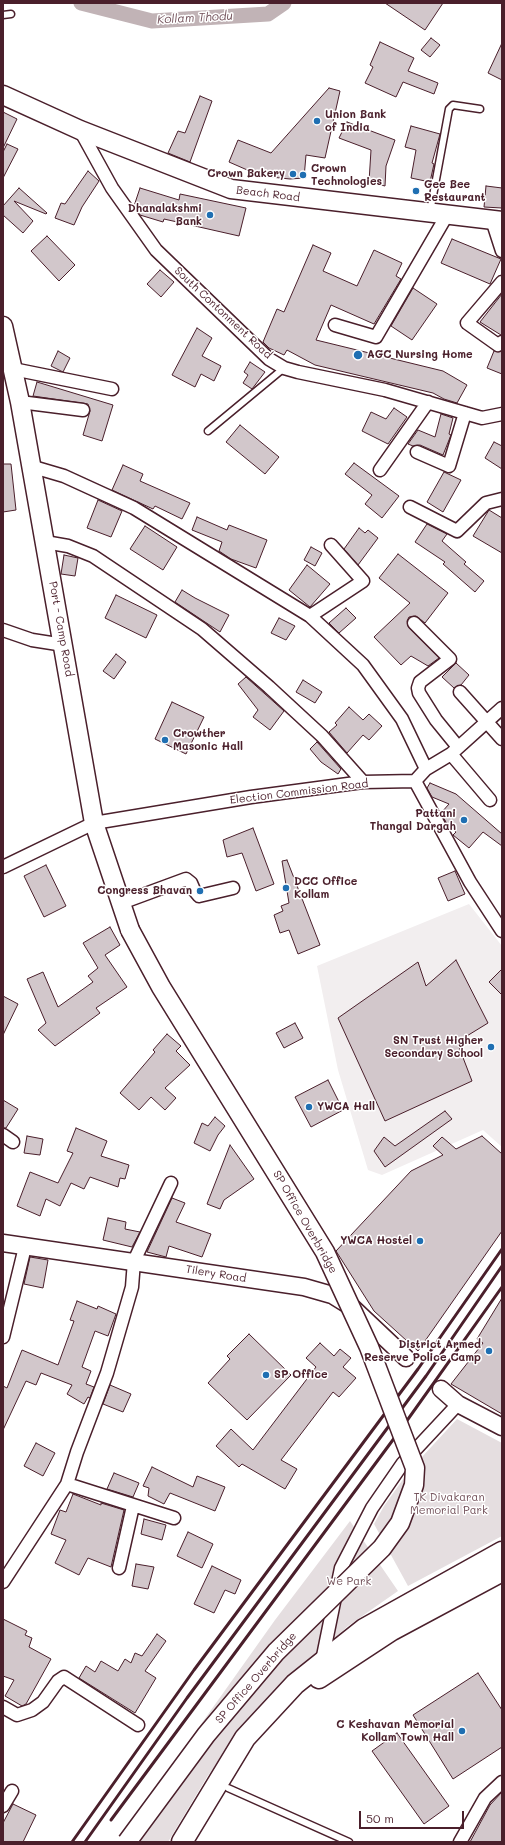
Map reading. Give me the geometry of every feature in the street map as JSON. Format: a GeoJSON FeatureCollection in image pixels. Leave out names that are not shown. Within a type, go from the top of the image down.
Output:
{"type":"FeatureCollection","features":[{"type":"Feature","properties":{"kind":"main road","name":"Beach Road"},"geometry":{"type":"LineString","coordinates":[[3,94],[80,130],[231,189],[497,220]]}},
{"type":"Feature","properties":{"kind":"main road","name":"Port - Camp Road"},"geometry":{"type":"LineString","coordinates":[[3,326],[20,402],[30,466],[64,644],[94,823],[130,930]]}},
{"type":"Feature","properties":{"kind":"main road","name":"SP Office Overbridge"},"geometry":{"type":"LineString","coordinates":[[127,1842],[206,1736],[276,1652],[382,1548],[400,1523],[414,1485],[415,1468],[369,1347],[325,1252],[161,987],[130,930]]}},
{"type":"Feature","properties":{"kind":"main road"},"geometry":{"type":"LineString","coordinates":[[182,1842],[245,1738],[295,1684],[364,1629],[502,1552]]}},
{"type":"Feature","properties":{"kind":"main road"},"geometry":{"type":"LineString","coordinates":[[194,1842],[258,1743],[281,1714],[313,1683],[392,1630],[502,1571]]}},
{"type":"Feature","properties":{"kind":"street","name":"South Contonment Road"},"geometry":{"type":"LineString","coordinates":[[80,130],[112,188],[156,250],[269,358],[284,368],[298,372],[385,390],[482,418],[502,414]]}},
{"type":"Feature","properties":{"kind":"street"},"geometry":{"type":"LineString","coordinates":[[336,325],[376,337],[438,214]]}},
{"type":"Feature","properties":{"kind":"street"},"geometry":{"type":"LineString","coordinates":[[497,220],[502,251]]}},
{"type":"Feature","properties":{"kind":"street"},"geometry":{"type":"LineString","coordinates":[[502,282],[467,323],[498,345],[502,342]]}},
{"type":"Feature","properties":{"kind":"street"},"geometry":{"type":"LineString","coordinates":[[13,369],[112,388]]}},
{"type":"Feature","properties":{"kind":"street"},"geometry":{"type":"LineString","coordinates":[[20,402],[83,410]]}},
{"type":"Feature","properties":{"kind":"street"},"geometry":{"type":"LineString","coordinates":[[380,470],[428,402]]}},
{"type":"Feature","properties":{"kind":"street"},"geometry":{"type":"LineString","coordinates":[[416,452],[449,466],[465,413]]}},
{"type":"Feature","properties":{"kind":"street"},"geometry":{"type":"LineString","coordinates":[[30,466],[64,476],[134,508],[182,539],[310,616],[363,665],[402,719],[426,769]]}},
{"type":"Feature","properties":{"kind":"street"},"geometry":{"type":"LineString","coordinates":[[410,507],[457,531],[486,503],[502,498]]}},
{"type":"Feature","properties":{"kind":"street"},"geometry":{"type":"LineString","coordinates":[[45,542],[68,546],[93,556],[202,630],[269,687],[322,736],[363,782]]}},
{"type":"Feature","properties":{"kind":"street"},"geometry":{"type":"LineString","coordinates":[[310,616],[363,581],[331,545]]}},
{"type":"Feature","properties":{"kind":"street"},"geometry":{"type":"LineString","coordinates":[[414,623],[450,659],[420,682],[418,688],[419,693],[454,751],[490,800]]}},
{"type":"Feature","properties":{"kind":"street"},"geometry":{"type":"LineString","coordinates":[[3,630],[32,640],[64,644]]}},
{"type":"Feature","properties":{"kind":"street"},"geometry":{"type":"LineString","coordinates":[[460,692],[488,721],[502,739]]}},
{"type":"Feature","properties":{"kind":"street"},"geometry":{"type":"LineString","coordinates":[[502,708],[454,751],[426,769],[415,781],[470,882],[502,931]]}},
{"type":"Feature","properties":{"kind":"street","name":"Election Commission Road"},"geometry":{"type":"LineString","coordinates":[[3,867],[94,823],[251,797],[363,782],[415,781]]}},
{"type":"Feature","properties":{"kind":"street"},"geometry":{"type":"LineString","coordinates":[[121,903],[186,879],[191,883],[199,896],[233,888]]}},
{"type":"Feature","properties":{"kind":"street"},"geometry":{"type":"LineString","coordinates":[[3,1582],[67,1484],[77,1452],[107,1373],[132,1287],[134,1261],[171,1183]]}},
{"type":"Feature","properties":{"kind":"street","name":"Tilery Road"},"geometry":{"type":"LineString","coordinates":[[3,1243],[304,1287],[332,1295],[352,1308],[406,1358]]}},
{"type":"Feature","properties":{"kind":"street"},"geometry":{"type":"LineString","coordinates":[[3,1337],[25,1247]]}},
{"type":"Feature","properties":{"kind":"street"},"geometry":{"type":"LineString","coordinates":[[441,1389],[458,1404],[502,1427]]}},
{"type":"Feature","properties":{"kind":"street"},"geometry":{"type":"LineString","coordinates":[[322,1661],[341,1568],[372,1508],[403,1463],[458,1404]]}},
{"type":"Feature","properties":{"kind":"street"},"geometry":{"type":"LineString","coordinates":[[67,1484],[174,1518]]}},
{"type":"Feature","properties":{"kind":"street"},"geometry":{"type":"LineString","coordinates":[[119,1568],[133,1506]]}},
{"type":"Feature","properties":{"kind":"street"},"geometry":{"type":"LineString","coordinates":[[3,1708],[17,1715],[32,1710],[43,1702],[58,1681],[64,1677],[138,1725]]}},
{"type":"Feature","properties":{"kind":"street"},"geometry":{"type":"LineString","coordinates":[[460,1842],[485,1798],[502,1782]]}},
{"type":"Feature","properties":{"kind":"street"},"geometry":{"type":"LineString","coordinates":[[3,1806],[12,1791]]}},
{"type":"Feature","properties":{"kind":"lane"},"geometry":{"type":"LineString","coordinates":[[3,15],[11,14]]}},
{"type":"Feature","properties":{"kind":"lane"},"geometry":{"type":"LineString","coordinates":[[438,214],[449,109],[453,106],[480,109]]}},
{"type":"Feature","properties":{"kind":"lane"},"geometry":{"type":"LineString","coordinates":[[208,431],[284,368]]}},
{"type":"Feature","properties":{"kind":"lane"},"geometry":{"type":"LineString","coordinates":[[228,1788],[349,1842]]}},
{"type":"Feature","properties":{"kind":"shaded area"},"geometry":{"type":"Polygon","coordinates":[[[469,904],[502,946],[502,1147],[483,1130],[382,1175],[368,1170],[338,1070],[317,966],[469,904]]]}},
{"type":"Feature","properties":{"kind":"green space","name":"TK Divakaran Memorial Park"},"geometry":{"type":"Polygon","coordinates":[[[457,1419],[502,1443],[502,1536],[408,1586],[374,1524],[384,1506],[409,1471],[457,1419]]]}},
{"type":"Feature","properties":{"kind":"green space","name":"We Park"},"geometry":{"type":"Polygon","coordinates":[[[350,1521],[398,1591],[348,1626],[269,1697],[233,1741],[207,1777],[168,1842],[138,1842],[144,1829],[135,1817],[275,1620],[350,1521]]]}},
{"type":"Feature","properties":{"kind":"building"},"geometry":{"type":"Polygon","coordinates":[[[385,3],[443,3],[425,30],[385,3]]]}},
{"type":"Feature","properties":{"kind":"building"},"geometry":{"type":"Polygon","coordinates":[[[431,38],[440,45],[430,57],[421,50],[431,38]]]}},
{"type":"Feature","properties":{"kind":"building"},"geometry":{"type":"Polygon","coordinates":[[[380,42],[414,58],[408,71],[438,83],[434,94],[403,82],[396,97],[365,83],[373,67],[370,65],[380,42]]]}},
{"type":"Feature","properties":{"kind":"building"},"geometry":{"type":"Polygon","coordinates":[[[502,43],[502,80],[488,73],[502,43]]]}},
{"type":"Feature","properties":{"kind":"building"},"geometry":{"type":"Polygon","coordinates":[[[329,88],[340,91],[325,158],[306,155],[304,178],[290,179],[261,176],[229,162],[238,140],[271,153],[329,88]]]}},
{"type":"Feature","properties":{"kind":"building"},"geometry":{"type":"Polygon","coordinates":[[[200,96],[212,101],[190,162],[168,153],[178,131],[185,133],[200,96]]]}},
{"type":"Feature","properties":{"kind":"building"},"geometry":{"type":"Polygon","coordinates":[[[3,112],[17,119],[3,148],[3,112]]]}},
{"type":"Feature","properties":{"kind":"building"},"geometry":{"type":"Polygon","coordinates":[[[347,122],[395,140],[386,166],[385,186],[369,182],[371,150],[339,138],[347,122]]]}},
{"type":"Feature","properties":{"kind":"building"},"geometry":{"type":"Polygon","coordinates":[[[411,126],[440,134],[432,163],[434,164],[430,182],[411,178],[416,150],[405,147],[411,126]]]}},
{"type":"Feature","properties":{"kind":"building"},"geometry":{"type":"Polygon","coordinates":[[[7,144],[18,149],[3,178],[3,152],[7,144]]]}},
{"type":"Feature","properties":{"kind":"building"},"geometry":{"type":"Polygon","coordinates":[[[88,171],[99,181],[82,207],[74,225],[55,218],[61,203],[65,204],[88,171]]]}},
{"type":"Feature","properties":{"kind":"building"},"geometry":{"type":"Polygon","coordinates":[[[486,186],[502,188],[502,208],[484,207],[486,186]]]}},
{"type":"Feature","properties":{"kind":"building"},"geometry":{"type":"Polygon","coordinates":[[[19,188],[47,213],[46,214],[14,201],[33,221],[23,233],[3,215],[3,206],[19,188]]]}},
{"type":"Feature","properties":{"kind":"building","name":"Dhanalakshmi Bank"},"geometry":{"type":"Polygon","coordinates":[[[140,188],[179,200],[180,194],[246,208],[239,236],[164,219],[163,222],[140,215],[134,206],[140,188]]]}},
{"type":"Feature","properties":{"kind":"building"},"geometry":{"type":"Polygon","coordinates":[[[47,236],[75,265],[59,281],[31,251],[47,236]]]}},
{"type":"Feature","properties":{"kind":"building"},"geometry":{"type":"Polygon","coordinates":[[[452,239],[501,259],[490,284],[441,263],[452,239]]]}},
{"type":"Feature","properties":{"kind":"building"},"geometry":{"type":"Polygon","coordinates":[[[313,245],[331,253],[323,271],[357,286],[374,250],[402,263],[396,276],[401,279],[374,324],[331,305],[316,340],[443,371],[467,385],[457,403],[444,399],[433,393],[315,365],[287,350],[284,355],[269,348],[263,342],[277,309],[284,312],[313,245]]]}},
{"type":"Feature","properties":{"kind":"building"},"geometry":{"type":"Polygon","coordinates":[[[160,270],[174,282],[161,297],[147,284],[160,270]]]}},
{"type":"Feature","properties":{"kind":"building"},"geometry":{"type":"Polygon","coordinates":[[[413,288],[437,304],[412,340],[391,326],[413,288]]]}},
{"type":"Feature","properties":{"kind":"building"},"geometry":{"type":"Polygon","coordinates":[[[502,294],[502,335],[501,335],[480,322],[502,294]]]}},
{"type":"Feature","properties":{"kind":"building"},"geometry":{"type":"Polygon","coordinates":[[[197,328],[212,338],[202,356],[221,366],[214,381],[201,374],[195,387],[172,375],[197,328]]]}},
{"type":"Feature","properties":{"kind":"building"},"geometry":{"type":"Polygon","coordinates":[[[58,351],[70,358],[63,372],[51,366],[58,351]]]}},
{"type":"Feature","properties":{"kind":"building"},"geometry":{"type":"Polygon","coordinates":[[[494,351],[502,351],[502,374],[487,368],[494,351]]]}},
{"type":"Feature","properties":{"kind":"building"},"geometry":{"type":"Polygon","coordinates":[[[250,362],[265,372],[252,389],[243,383],[248,375],[244,372],[250,362]]]}},
{"type":"Feature","properties":{"kind":"building"},"geometry":{"type":"Polygon","coordinates":[[[37,382],[113,405],[102,441],[83,435],[90,411],[88,404],[33,396],[37,382]]]}},
{"type":"Feature","properties":{"kind":"building"},"geometry":{"type":"Polygon","coordinates":[[[394,408],[407,417],[388,444],[362,431],[371,412],[386,419],[394,408]]]}},
{"type":"Feature","properties":{"kind":"building"},"geometry":{"type":"Polygon","coordinates":[[[441,414],[453,418],[449,434],[451,435],[443,455],[420,445],[413,446],[408,444],[418,430],[435,437],[441,414]]]}},
{"type":"Feature","properties":{"kind":"building"},"geometry":{"type":"Polygon","coordinates":[[[240,425],[279,457],[265,474],[226,442],[240,425]]]}},
{"type":"Feature","properties":{"kind":"building"},"geometry":{"type":"Polygon","coordinates":[[[494,442],[502,446],[502,469],[485,458],[494,442]]]}},
{"type":"Feature","properties":{"kind":"building"},"geometry":{"type":"Polygon","coordinates":[[[354,463],[399,496],[382,518],[365,504],[372,495],[345,474],[354,463]]]}},
{"type":"Feature","properties":{"kind":"building"},"geometry":{"type":"Polygon","coordinates":[[[3,464],[11,464],[16,510],[3,512],[3,464]]]}},
{"type":"Feature","properties":{"kind":"building"},"geometry":{"type":"Polygon","coordinates":[[[123,465],[143,474],[140,481],[190,503],[182,519],[155,506],[153,509],[112,490],[123,465]]]}},
{"type":"Feature","properties":{"kind":"building"},"geometry":{"type":"Polygon","coordinates":[[[444,472],[461,480],[443,512],[427,502],[444,472]]]}},
{"type":"Feature","properties":{"kind":"building"},"geometry":{"type":"Polygon","coordinates":[[[98,500],[122,511],[111,537],[87,528],[98,500]]]}},
{"type":"Feature","properties":{"kind":"building"},"geometry":{"type":"Polygon","coordinates":[[[489,510],[502,518],[502,553],[473,536],[489,510]]]}},
{"type":"Feature","properties":{"kind":"building"},"geometry":{"type":"Polygon","coordinates":[[[197,517],[227,530],[229,525],[267,540],[256,568],[231,559],[219,551],[222,542],[192,530],[197,517]]]}},
{"type":"Feature","properties":{"kind":"building"},"geometry":{"type":"Polygon","coordinates":[[[427,524],[447,534],[442,541],[466,562],[464,564],[484,581],[475,592],[443,564],[445,562],[415,542],[427,524]]]}},
{"type":"Feature","properties":{"kind":"building"},"geometry":{"type":"Polygon","coordinates":[[[145,526],[177,547],[163,570],[130,549],[145,526]]]}},
{"type":"Feature","properties":{"kind":"building"},"geometry":{"type":"Polygon","coordinates":[[[359,528],[365,533],[368,530],[378,538],[358,565],[344,549],[359,528]]]}},
{"type":"Feature","properties":{"kind":"building"},"geometry":{"type":"Polygon","coordinates":[[[311,547],[322,553],[315,566],[304,560],[311,547]]]}},
{"type":"Feature","properties":{"kind":"building"},"geometry":{"type":"Polygon","coordinates":[[[398,554],[448,593],[425,623],[416,616],[409,617],[407,621],[409,628],[439,658],[428,666],[411,656],[401,665],[374,637],[410,603],[379,578],[398,554]]]}},
{"type":"Feature","properties":{"kind":"building"},"geometry":{"type":"Polygon","coordinates":[[[64,555],[78,558],[75,576],[61,574],[64,555]]]}},
{"type":"Feature","properties":{"kind":"building"},"geometry":{"type":"Polygon","coordinates":[[[307,565],[330,584],[310,607],[289,590],[307,565]]]}},
{"type":"Feature","properties":{"kind":"building"},"geometry":{"type":"Polygon","coordinates":[[[182,590],[229,615],[220,632],[175,602],[182,590]]]}},
{"type":"Feature","properties":{"kind":"building"},"geometry":{"type":"Polygon","coordinates":[[[116,595],[157,615],[146,638],[105,618],[116,595]]]}},
{"type":"Feature","properties":{"kind":"building"},"geometry":{"type":"Polygon","coordinates":[[[346,608],[356,618],[339,633],[329,623],[346,608]]]}},
{"type":"Feature","properties":{"kind":"building"},"geometry":{"type":"Polygon","coordinates":[[[279,618],[295,626],[286,640],[271,633],[279,618]]]}},
{"type":"Feature","properties":{"kind":"building"},"geometry":{"type":"Polygon","coordinates":[[[116,654],[126,662],[114,679],[103,671],[116,654]]]}},
{"type":"Feature","properties":{"kind":"building"},"geometry":{"type":"Polygon","coordinates":[[[456,663],[469,675],[461,685],[454,688],[442,677],[456,663]]]}},
{"type":"Feature","properties":{"kind":"building"},"geometry":{"type":"Polygon","coordinates":[[[246,677],[284,711],[270,730],[253,717],[258,710],[238,684],[246,677]]]}},
{"type":"Feature","properties":{"kind":"building"},"geometry":{"type":"Polygon","coordinates":[[[303,680],[322,692],[315,703],[296,692],[303,680]]]}},
{"type":"Feature","properties":{"kind":"building"},"geometry":{"type":"Polygon","coordinates":[[[172,702],[204,717],[186,754],[155,739],[172,702]]]}},
{"type":"Feature","properties":{"kind":"building"},"geometry":{"type":"Polygon","coordinates":[[[349,707],[363,720],[369,714],[382,726],[369,740],[363,735],[347,753],[329,732],[337,725],[335,723],[349,707]]]}},
{"type":"Feature","properties":{"kind":"building"},"geometry":{"type":"Polygon","coordinates":[[[317,742],[341,769],[338,774],[321,762],[310,749],[317,742]]]}},
{"type":"Feature","properties":{"kind":"building","name":"Pattani Thangal Dargah"},"geometry":{"type":"Polygon","coordinates":[[[430,783],[456,794],[502,834],[502,846],[483,832],[469,848],[453,835],[456,832],[447,824],[441,813],[449,804],[432,797],[427,788],[430,783]]]}},
{"type":"Feature","properties":{"kind":"building"},"geometry":{"type":"Polygon","coordinates":[[[253,828],[274,884],[256,891],[242,853],[227,857],[223,840],[253,828]]]}},
{"type":"Feature","properties":{"kind":"building"},"geometry":{"type":"Polygon","coordinates":[[[287,860],[320,945],[298,954],[289,930],[280,933],[274,915],[283,911],[281,906],[289,903],[282,861],[287,860]]]}},
{"type":"Feature","properties":{"kind":"building"},"geometry":{"type":"Polygon","coordinates":[[[46,865],[66,906],[44,917],[24,876],[46,865]]]}},
{"type":"Feature","properties":{"kind":"building"},"geometry":{"type":"Polygon","coordinates":[[[455,871],[465,894],[448,901],[438,878],[455,871]]]}},
{"type":"Feature","properties":{"kind":"building"},"geometry":{"type":"Polygon","coordinates":[[[110,927],[120,945],[105,955],[127,987],[96,1008],[100,1013],[55,1046],[38,1030],[46,1023],[27,979],[43,972],[58,1007],[93,982],[88,976],[98,968],[83,943],[110,927]]]}},
{"type":"Feature","properties":{"kind":"building"},"geometry":{"type":"Polygon","coordinates":[[[456,960],[488,1023],[457,1042],[472,1081],[385,1121],[338,1018],[418,962],[426,986],[456,960]]]}},
{"type":"Feature","properties":{"kind":"building"},"geometry":{"type":"Polygon","coordinates":[[[502,969],[502,995],[489,982],[502,969]]]}},
{"type":"Feature","properties":{"kind":"building"},"geometry":{"type":"Polygon","coordinates":[[[3,996],[18,1004],[3,1035],[3,996]]]}},
{"type":"Feature","properties":{"kind":"building"},"geometry":{"type":"Polygon","coordinates":[[[295,1023],[303,1038],[284,1048],[276,1033],[295,1023]]]}},
{"type":"Feature","properties":{"kind":"building"},"geometry":{"type":"Polygon","coordinates":[[[167,1034],[181,1046],[176,1051],[190,1065],[165,1088],[176,1098],[165,1110],[151,1097],[139,1110],[120,1093],[155,1052],[153,1050],[167,1034]]]}},
{"type":"Feature","properties":{"kind":"building"},"geometry":{"type":"Polygon","coordinates":[[[328,1080],[343,1110],[311,1127],[295,1097],[328,1080]]]}},
{"type":"Feature","properties":{"kind":"building"},"geometry":{"type":"Polygon","coordinates":[[[3,1100],[18,1109],[6,1128],[3,1128],[3,1100]]]}},
{"type":"Feature","properties":{"kind":"building"},"geometry":{"type":"Polygon","coordinates":[[[445,1111],[452,1119],[385,1167],[374,1151],[384,1137],[395,1146],[445,1111]]]}},
{"type":"Feature","properties":{"kind":"building"},"geometry":{"type":"Polygon","coordinates":[[[215,1117],[225,1126],[218,1135],[210,1151],[194,1143],[202,1123],[208,1126],[215,1117]]]}},
{"type":"Feature","properties":{"kind":"building"},"geometry":{"type":"Polygon","coordinates":[[[76,1128],[107,1141],[101,1156],[129,1165],[125,1179],[120,1178],[118,1187],[90,1177],[84,1189],[71,1183],[60,1206],[46,1199],[40,1216],[17,1206],[30,1172],[58,1183],[73,1153],[67,1151],[76,1128]]]}},
{"type":"Feature","properties":{"kind":"building"},"geometry":{"type":"Polygon","coordinates":[[[27,1136],[43,1139],[40,1155],[24,1153],[27,1136]]]}},
{"type":"Feature","properties":{"kind":"building","name":"YWCA Hostel"},"geometry":{"type":"Polygon","coordinates":[[[482,1136],[502,1154],[502,1231],[418,1351],[374,1311],[336,1251],[411,1171],[443,1155],[433,1146],[442,1137],[456,1149],[482,1136]]]}},
{"type":"Feature","properties":{"kind":"building"},"geometry":{"type":"Polygon","coordinates":[[[230,1145],[254,1179],[224,1200],[220,1209],[207,1204],[230,1145]]]}},
{"type":"Feature","properties":{"kind":"building"},"geometry":{"type":"Polygon","coordinates":[[[172,1198],[185,1203],[176,1222],[211,1234],[202,1257],[169,1246],[166,1257],[147,1252],[172,1198]]]}},
{"type":"Feature","properties":{"kind":"building"},"geometry":{"type":"Polygon","coordinates":[[[108,1218],[126,1222],[125,1229],[140,1232],[132,1247],[103,1240],[108,1218]]]}},
{"type":"Feature","properties":{"kind":"building"},"geometry":{"type":"Polygon","coordinates":[[[30,1257],[48,1260],[43,1288],[24,1284],[30,1257]]]}},
{"type":"Feature","properties":{"kind":"building","name":"District Armed Reserve Police Camp"},"geometry":{"type":"Polygon","coordinates":[[[502,1298],[502,1414],[451,1384],[483,1343],[477,1339],[502,1298]]]}},
{"type":"Feature","properties":{"kind":"building"},"geometry":{"type":"Polygon","coordinates":[[[77,1301],[97,1309],[98,1306],[116,1314],[108,1336],[95,1331],[82,1367],[91,1371],[86,1384],[94,1387],[90,1398],[88,1397],[84,1404],[67,1394],[72,1385],[41,1373],[36,1385],[26,1381],[3,1430],[3,1386],[7,1388],[22,1350],[58,1365],[74,1321],[70,1320],[77,1301]]]}},
{"type":"Feature","properties":{"kind":"building"},"geometry":{"type":"Polygon","coordinates":[[[249,1334],[291,1375],[247,1420],[208,1383],[230,1359],[227,1356],[249,1334]]]}},
{"type":"Feature","properties":{"kind":"building"},"geometry":{"type":"Polygon","coordinates":[[[320,1343],[334,1356],[340,1349],[351,1358],[343,1367],[356,1378],[339,1397],[333,1392],[281,1460],[297,1469],[285,1489],[242,1464],[239,1467],[216,1446],[231,1429],[253,1450],[316,1367],[306,1358],[320,1343]]]}},
{"type":"Feature","properties":{"kind":"building"},"geometry":{"type":"Polygon","coordinates":[[[110,1385],[131,1394],[123,1412],[103,1404],[110,1385]]]}},
{"type":"Feature","properties":{"kind":"building"},"geometry":{"type":"Polygon","coordinates":[[[36,1443],[55,1453],[43,1476],[24,1466],[36,1443]]]}},
{"type":"Feature","properties":{"kind":"building"},"geometry":{"type":"Polygon","coordinates":[[[152,1467],[193,1487],[197,1476],[225,1487],[215,1511],[170,1493],[164,1504],[148,1496],[149,1488],[143,1486],[152,1467]]]}},
{"type":"Feature","properties":{"kind":"building"},"geometry":{"type":"Polygon","coordinates":[[[114,1473],[139,1483],[133,1497],[107,1489],[114,1473]]]}},
{"type":"Feature","properties":{"kind":"building"},"geometry":{"type":"Polygon","coordinates":[[[73,1494],[101,1505],[101,1503],[124,1510],[111,1567],[88,1558],[79,1575],[55,1563],[66,1540],[51,1534],[60,1510],[66,1512],[73,1494]]]}},
{"type":"Feature","properties":{"kind":"building"},"geometry":{"type":"Polygon","coordinates":[[[144,1519],[166,1525],[162,1540],[141,1534],[144,1519]]]}},
{"type":"Feature","properties":{"kind":"building"},"geometry":{"type":"Polygon","coordinates":[[[188,1532],[213,1544],[202,1568],[177,1556],[188,1532]]]}},
{"type":"Feature","properties":{"kind":"building"},"geometry":{"type":"Polygon","coordinates":[[[136,1564],[154,1567],[148,1589],[132,1586],[136,1564]]]}},
{"type":"Feature","properties":{"kind":"building"},"geometry":{"type":"Polygon","coordinates":[[[212,1566],[241,1580],[235,1594],[225,1590],[214,1613],[194,1604],[212,1566]]]}},
{"type":"Feature","properties":{"kind":"building"},"geometry":{"type":"Polygon","coordinates":[[[3,1619],[27,1631],[25,1635],[32,1638],[29,1647],[51,1659],[26,1704],[22,1706],[5,1696],[14,1680],[3,1676],[3,1619]]]}},
{"type":"Feature","properties":{"kind":"building"},"geometry":{"type":"Polygon","coordinates":[[[157,1634],[166,1641],[145,1671],[156,1678],[135,1713],[79,1678],[86,1666],[95,1672],[101,1661],[118,1671],[125,1659],[131,1663],[135,1653],[142,1656],[157,1634]]]}},
{"type":"Feature","properties":{"kind":"building","name":"C Keshavan Memorial Kollam Town Hall"},"geometry":{"type":"Polygon","coordinates":[[[478,1673],[502,1710],[502,1747],[453,1779],[413,1715],[478,1673]]]}},
{"type":"Feature","properties":{"kind":"building"},"geometry":{"type":"Polygon","coordinates":[[[397,1733],[449,1806],[424,1824],[372,1751],[397,1733]]]}},
{"type":"Feature","properties":{"kind":"building"},"geometry":{"type":"Polygon","coordinates":[[[502,1792],[502,1842],[470,1842],[490,1805],[502,1792]]]}},
{"type":"Feature","properties":{"kind":"building"},"geometry":{"type":"Polygon","coordinates":[[[13,1804],[36,1815],[23,1842],[3,1842],[3,1823],[13,1804]]]}},
{"type":"Feature","properties":{"kind":"waterway","name":"Kollam Thodu"},"geometry":{"type":"LineString","coordinates":[[81,3],[152,21],[268,14],[284,3]]}},
{"type":"Feature","properties":{"kind":"railway"},"geometry":{"type":"LineString","coordinates":[[72,1842],[194,1670],[418,1369],[502,1249]]}},
{"type":"Feature","properties":{"kind":"railway"},"geometry":{"type":"LineString","coordinates":[[85,1842],[187,1698],[426,1376],[502,1266]]}},
{"type":"Feature","properties":{"kind":"railway"},"geometry":{"type":"LineString","coordinates":[[111,1820],[401,1429],[502,1287]]}},
{"type":"Feature","properties":{"kind":"place","name":"Union Bank of India"},"geometry":{"type":"Point","coordinates":[317,121]}},
{"type":"Feature","properties":{"kind":"place","name":"Crown Bakery"},"geometry":{"type":"Point","coordinates":[293,174]}},
{"type":"Feature","properties":{"kind":"place","name":"Crown Technologies"},"geometry":{"type":"Point","coordinates":[303,175]}},
{"type":"Feature","properties":{"kind":"place","name":"Gee Bee Restaurant"},"geometry":{"type":"Point","coordinates":[416,191]}},
{"type":"Feature","properties":{"kind":"place","name":"Dhanalakshmi Bank"},"geometry":{"type":"Point","coordinates":[210,215]}},
{"type":"Feature","properties":{"kind":"place","name":"AGC Nursing Home"},"geometry":{"type":"Point","coordinates":[358,355]}},
{"type":"Feature","properties":{"kind":"place","name":"Crowther Masonic Hall"},"geometry":{"type":"Point","coordinates":[165,740]}},
{"type":"Feature","properties":{"kind":"place","name":"Pattani Thangal Dargah"},"geometry":{"type":"Point","coordinates":[464,820]}},
{"type":"Feature","properties":{"kind":"place","name":"DCC Office Kollam"},"geometry":{"type":"Point","coordinates":[286,888]}},
{"type":"Feature","properties":{"kind":"place","name":"Congress Bhavan"},"geometry":{"type":"Point","coordinates":[200,891]}},
{"type":"Feature","properties":{"kind":"place","name":"SN Trust Higher Secondary School"},"geometry":{"type":"Point","coordinates":[491,1047]}},
{"type":"Feature","properties":{"kind":"place","name":"YWCA Hall"},"geometry":{"type":"Point","coordinates":[309,1107]}},
{"type":"Feature","properties":{"kind":"place","name":"YWCA Hostel"},"geometry":{"type":"Point","coordinates":[420,1241]}},
{"type":"Feature","properties":{"kind":"place","name":"District Armed Reserve Police Camp"},"geometry":{"type":"Point","coordinates":[489,1351]}},
{"type":"Feature","properties":{"kind":"place","name":"SP Office"},"geometry":{"type":"Point","coordinates":[266,1375]}},
{"type":"Feature","properties":{"kind":"place","name":"C Keshavan Memorial Kollam Town Hall"},"geometry":{"type":"Point","coordinates":[462,1731]}}]}
